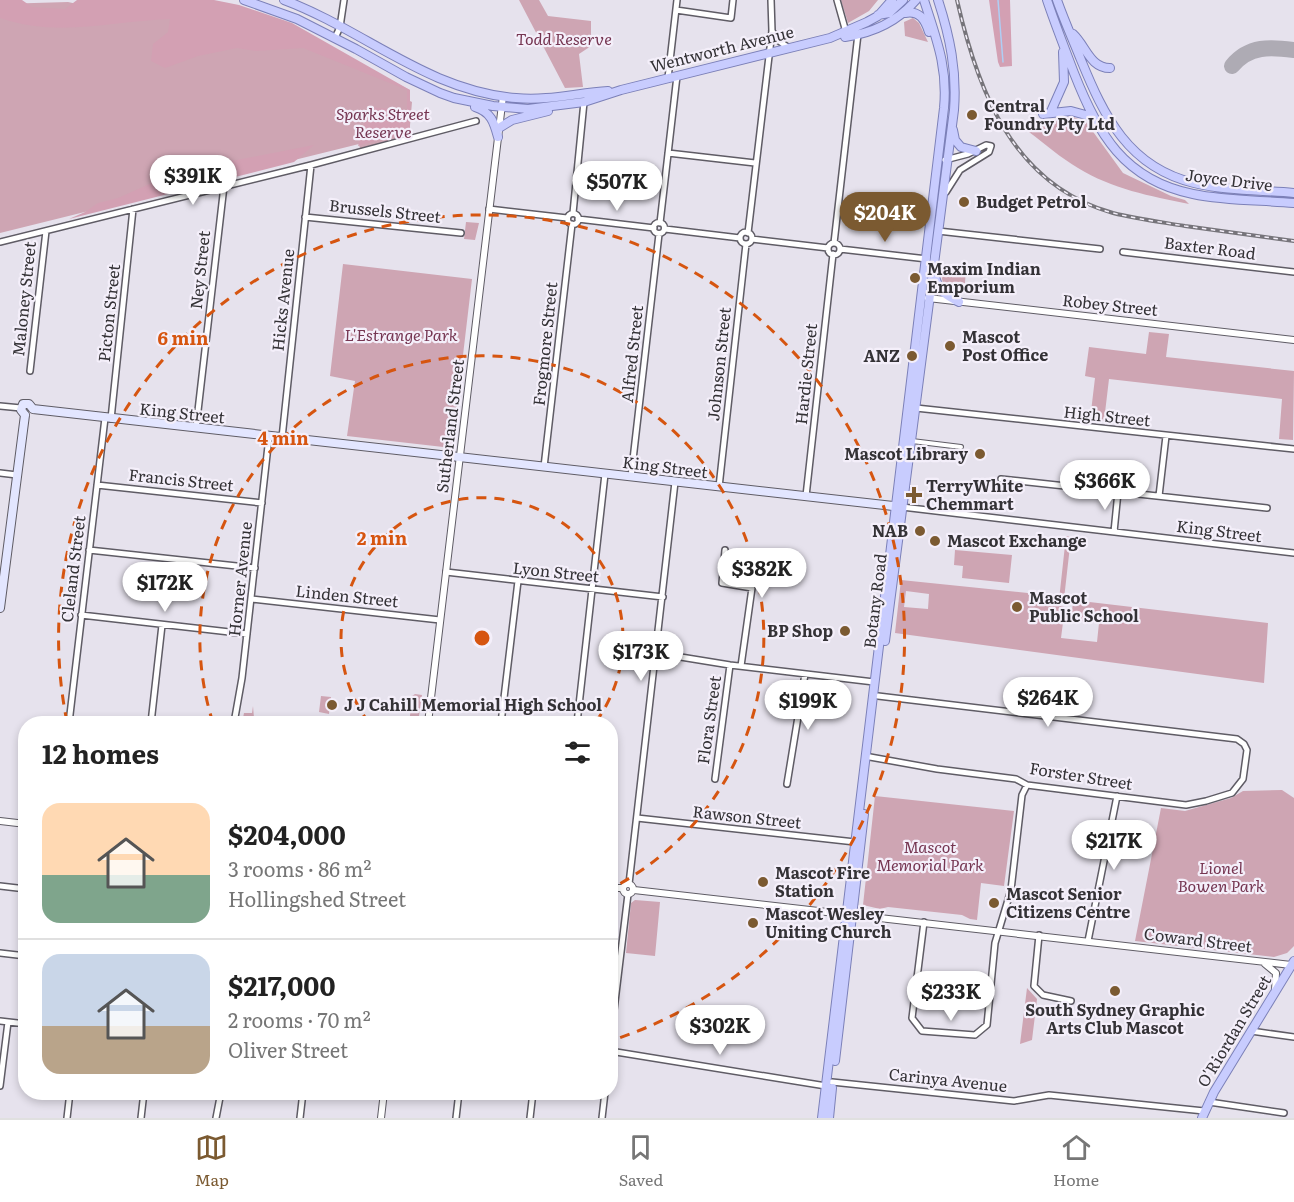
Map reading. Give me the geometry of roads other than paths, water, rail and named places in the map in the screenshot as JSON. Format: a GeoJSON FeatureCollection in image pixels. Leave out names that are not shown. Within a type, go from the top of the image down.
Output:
{"type":"FeatureCollection","features":[{"type":"Feature","properties":{"kind":"main road","name":"Wentworth Avenue"},"geometry":{"type":"LineString","coordinates":[[244,0],[276,10],[335,38],[406,77],[454,98],[502,107],[528,109],[584,102],[672,77],[847,34],[858,34],[889,23],[902,15],[914,2]]}},
{"type":"Feature","properties":{"kind":"main road","name":"Wentworth Avenue"},"geometry":{"type":"LineString","coordinates":[[284,0],[457,86],[503,96],[552,98],[621,90]]}},
{"type":"Feature","properties":{"kind":"main road","name":"Wentworth Avenue"},"geometry":{"type":"LineString","coordinates":[[847,34],[878,16],[892,0]]}},
{"type":"Feature","properties":{"kind":"main road"},"geometry":{"type":"LineString","coordinates":[[878,16],[889,13],[903,0]]}},
{"type":"Feature","properties":{"kind":"main road","name":"Botany Road"},"geometry":{"type":"LineString","coordinates":[[850,914],[855,842],[874,682],[931,260],[937,162],[945,99],[945,77],[940,48],[924,0]]}},
{"type":"Feature","properties":{"kind":"main road"},"geometry":{"type":"LineString","coordinates":[[930,0],[940,35],[940,48]]}},
{"type":"Feature","properties":{"kind":"main road","name":"Joyce Drive"},"geometry":{"type":"LineString","coordinates":[[1047,0],[1088,107],[1105,138],[1126,161],[1161,183],[1201,195],[1294,203]]}},
{"type":"Feature","properties":{"kind":"main road","name":"Joyce Drive"},"geometry":{"type":"LineString","coordinates":[[1057,0],[1108,120],[1136,153],[1162,171],[1182,179],[1202,184],[1294,193]]}},
{"type":"Feature","properties":{"kind":"main road","name":"Botany Road"},"geometry":{"type":"LineString","coordinates":[[931,260],[943,197],[955,96],[955,71],[951,44],[939,2]]}},
{"type":"Feature","properties":{"kind":"main road"},"geometry":{"type":"LineString","coordinates":[[902,15],[912,12],[919,14],[933,41],[940,48]]}},
{"type":"Feature","properties":{"kind":"main road"},"geometry":{"type":"LineString","coordinates":[[1069,30],[1080,41],[1095,63],[1110,68]]}},
{"type":"Feature","properties":{"kind":"main road"},"geometry":{"type":"LineString","coordinates":[[1052,109],[1064,82],[1062,40]]}},
{"type":"Feature","properties":{"kind":"main road"},"geometry":{"type":"LineString","coordinates":[[454,98],[490,115],[498,133],[507,122],[562,106]]}},
{"type":"Feature","properties":{"kind":"main road"},"geometry":{"type":"LineString","coordinates":[[1043,114],[1071,111],[1093,117]]}},
{"type":"Feature","properties":{"kind":"main road"},"geometry":{"type":"LineString","coordinates":[[952,127],[958,145],[965,150],[976,151]]}},
{"type":"Feature","properties":{"kind":"main road"},"geometry":{"type":"LineString","coordinates":[[931,260],[938,286],[949,297],[959,302]]}},
{"type":"Feature","properties":{"kind":"main road","name":"Botany Road"},"geometry":{"type":"LineString","coordinates":[[822,1118],[829,1084],[878,696],[899,507],[912,441],[926,298]]}},
{"type":"Feature","properties":{"kind":"main road","name":"King Street"},"geometry":{"type":"LineString","coordinates":[[23,411],[30,414],[33,409],[899,507]]}},
{"type":"Feature","properties":{"kind":"main road"},"geometry":{"type":"LineString","coordinates":[[0,608],[5,540],[17,475],[23,411]]}},
{"type":"Feature","properties":{"kind":"main road","name":"O'Riordan Street"},"geometry":{"type":"LineString","coordinates":[[1203,1115],[1293,964]]}},
{"type":"Feature","properties":{"kind":"main road","name":"Botany Road"},"geometry":{"type":"LineString","coordinates":[[828,1118],[829,1084]]}},
{"type":"Feature","properties":{"kind":"street"},"geometry":{"type":"LineString","coordinates":[[335,38],[340,27],[344,0]]}},
{"type":"Feature","properties":{"kind":"street"},"geometry":{"type":"LineString","coordinates":[[654,228],[660,223],[668,153],[678,0]]}},
{"type":"Feature","properties":{"kind":"street"},"geometry":{"type":"LineString","coordinates":[[676,10],[731,18],[733,0]]}},
{"type":"Feature","properties":{"kind":"street"},"geometry":{"type":"LineString","coordinates":[[752,239],[751,234],[748,233],[772,31],[771,0]]}},
{"type":"Feature","properties":{"kind":"street"},"geometry":{"type":"LineString","coordinates":[[837,0],[847,34]]}},
{"type":"Feature","properties":{"kind":"street"},"geometry":{"type":"LineString","coordinates":[[772,31],[779,42],[789,48]]}},
{"type":"Feature","properties":{"kind":"street"},"geometry":{"type":"LineString","coordinates":[[834,243],[858,34]]}},
{"type":"Feature","properties":{"kind":"street","name":"Sutherland Street"},"geometry":{"type":"LineString","coordinates":[[429,716],[503,96]]}},
{"type":"Feature","properties":{"kind":"street"},"geometry":{"type":"LineString","coordinates":[[573,213],[584,102]]}},
{"type":"Feature","properties":{"kind":"street"},"geometry":{"type":"LineString","coordinates":[[0,242],[476,121]]}},
{"type":"Feature","properties":{"kind":"street"},"geometry":{"type":"LineString","coordinates":[[937,162],[976,151],[988,144],[992,147],[989,152],[960,170],[943,197]]}},
{"type":"Feature","properties":{"kind":"street"},"geometry":{"type":"LineString","coordinates":[[668,153],[755,163]]}},
{"type":"Feature","properties":{"kind":"street","name":"Hicks Avenue"},"geometry":{"type":"LineString","coordinates":[[282,438],[310,165]]}},
{"type":"Feature","properties":{"kind":"street","name":"Ney Street"},"geometry":{"type":"LineString","coordinates":[[196,429],[224,186]]}},
{"type":"Feature","properties":{"kind":"street","name":"Picton Street"},"geometry":{"type":"LineString","coordinates":[[108,419],[134,209]]}},
{"type":"Feature","properties":{"kind":"street"},"geometry":{"type":"LineString","coordinates":[[489,209],[567,218],[572,224],[578,219]]}},
{"type":"Feature","properties":{"kind":"street"},"geometry":{"type":"LineString","coordinates":[[567,218],[573,213]]}},
{"type":"Feature","properties":{"kind":"street"},"geometry":{"type":"LineString","coordinates":[[573,213],[578,216],[578,219]]}},
{"type":"Feature","properties":{"kind":"street","name":"Brussels Street"},"geometry":{"type":"LineString","coordinates":[[305,216],[461,233]]}},
{"type":"Feature","properties":{"kind":"street"},"geometry":{"type":"LineString","coordinates":[[578,219],[654,228]]}},
{"type":"Feature","properties":{"kind":"street"},"geometry":{"type":"LineString","coordinates":[[660,223],[665,229]]}},
{"type":"Feature","properties":{"kind":"street","name":"Frogmore Street"},"geometry":{"type":"LineString","coordinates":[[544,467],[572,224]]}},
{"type":"Feature","properties":{"kind":"street"},"geometry":{"type":"LineString","coordinates":[[654,228],[654,231],[659,234],[665,229]]}},
{"type":"Feature","properties":{"kind":"street"},"geometry":{"type":"LineString","coordinates":[[665,229],[740,238]]}},
{"type":"Feature","properties":{"kind":"street","name":"Maloney Street"},"geometry":{"type":"LineString","coordinates":[[30,370],[46,231]]}},
{"type":"Feature","properties":{"kind":"street"},"geometry":{"type":"LineString","coordinates":[[938,231],[1100,249]]}},
{"type":"Feature","properties":{"kind":"street"},"geometry":{"type":"LineString","coordinates":[[740,238],[742,234],[748,233]]}},
{"type":"Feature","properties":{"kind":"street","name":"Alfred Street"},"geometry":{"type":"LineString","coordinates":[[631,477],[659,234]]}},
{"type":"Feature","properties":{"kind":"street"},"geometry":{"type":"LineString","coordinates":[[740,238],[746,244],[752,239],[828,248]]}},
{"type":"Feature","properties":{"kind":"street"},"geometry":{"type":"LineString","coordinates":[[828,248],[831,243],[834,243]]}},
{"type":"Feature","properties":{"kind":"street"},"geometry":{"type":"LineString","coordinates":[[834,243],[838,244],[840,249]]}},
{"type":"Feature","properties":{"kind":"street","name":"Johnson Street"},"geometry":{"type":"LineString","coordinates":[[719,487],[746,244]]}},
{"type":"Feature","properties":{"kind":"street"},"geometry":{"type":"LineString","coordinates":[[828,248],[833,255],[837,254],[840,249]]}},
{"type":"Feature","properties":{"kind":"street"},"geometry":{"type":"LineString","coordinates":[[840,249],[931,260]]}},
{"type":"Feature","properties":{"kind":"street","name":"Baxter Road"},"geometry":{"type":"LineString","coordinates":[[1123,252],[1294,272]]}},
{"type":"Feature","properties":{"kind":"street","name":"Hardie Street"},"geometry":{"type":"LineString","coordinates":[[806,496],[833,255]]}},
{"type":"Feature","properties":{"kind":"street","name":"Robey Street"},"geometry":{"type":"LineString","coordinates":[[926,298],[1294,340]]}},
{"type":"Feature","properties":{"kind":"street"},"geometry":{"type":"LineString","coordinates":[[0,406],[23,411]]}},
{"type":"Feature","properties":{"kind":"street","name":"High Street"},"geometry":{"type":"LineString","coordinates":[[916,408],[1294,449]]}},
{"type":"Feature","properties":{"kind":"street","name":"Cleland Street"},"geometry":{"type":"LineString","coordinates":[[70,716],[97,484],[108,419]]}},
{"type":"Feature","properties":{"kind":"street"},"geometry":{"type":"LineString","coordinates":[[1159,496],[1166,436]]}},
{"type":"Feature","properties":{"kind":"street","name":"Horner Avenue"},"geometry":{"type":"LineString","coordinates":[[235,716],[247,634],[269,437]]}},
{"type":"Feature","properties":{"kind":"street"},"geometry":{"type":"LineString","coordinates":[[912,441],[961,447]]}},
{"type":"Feature","properties":{"kind":"street"},"geometry":{"type":"LineString","coordinates":[[0,473],[17,475]]}},
{"type":"Feature","properties":{"kind":"street"},"geometry":{"type":"LineString","coordinates":[[578,716],[605,474]]}},
{"type":"Feature","properties":{"kind":"street"},"geometry":{"type":"LineString","coordinates":[[1001,479],[1267,508]]}},
{"type":"Feature","properties":{"kind":"street"},"geometry":{"type":"LineString","coordinates":[[618,977],[628,894],[632,893],[629,887],[675,482]]}},
{"type":"Feature","properties":{"kind":"street","name":"Francis Street"},"geometry":{"type":"LineString","coordinates":[[97,484],[262,503]]}},
{"type":"Feature","properties":{"kind":"street"},"geometry":{"type":"LineString","coordinates":[[1114,532],[1118,492]]}},
{"type":"Feature","properties":{"kind":"street","name":"King Street"},"geometry":{"type":"LineString","coordinates":[[899,507],[1294,553]]}},
{"type":"Feature","properties":{"kind":"street"},"geometry":{"type":"LineString","coordinates":[[89,550],[255,568]]}},
{"type":"Feature","properties":{"kind":"street"},"geometry":{"type":"LineString","coordinates":[[725,550],[722,583],[752,588],[741,666]]}},
{"type":"Feature","properties":{"kind":"street","name":"Lyon Street"},"geometry":{"type":"LineString","coordinates":[[446,572],[663,597]]}},
{"type":"Feature","properties":{"kind":"street"},"geometry":{"type":"LineString","coordinates":[[502,716],[518,581]]}},
{"type":"Feature","properties":{"kind":"street","name":"Linden Street"},"geometry":{"type":"LineString","coordinates":[[251,599],[440,620]]}},
{"type":"Feature","properties":{"kind":"street"},"geometry":{"type":"LineString","coordinates":[[81,615],[247,634]]}},
{"type":"Feature","properties":{"kind":"street"},"geometry":{"type":"LineString","coordinates":[[152,716],[162,625]]}},
{"type":"Feature","properties":{"kind":"street"},"geometry":{"type":"LineString","coordinates":[[656,653],[730,665],[874,682]]}},
{"type":"Feature","properties":{"kind":"street","name":"Flora Street"},"geometry":{"type":"LineString","coordinates":[[714,779],[730,665]]}},
{"type":"Feature","properties":{"kind":"street"},"geometry":{"type":"LineString","coordinates":[[787,783],[805,674]]}},
{"type":"Feature","properties":{"kind":"street","name":"Forster Street"},"geometry":{"type":"LineString","coordinates":[[870,757],[937,769],[1016,779],[1027,784],[1186,805],[1226,796],[1237,788],[1243,779],[1247,755],[1244,744],[1232,738],[878,696]]}},
{"type":"Feature","properties":{"kind":"street"},"geometry":{"type":"LineString","coordinates":[[924,922],[912,1018],[922,1031],[975,1035],[987,1025],[995,943],[1011,890],[1022,795],[1027,784]]}},
{"type":"Feature","properties":{"kind":"street"},"geometry":{"type":"LineString","coordinates":[[1088,940],[1117,796]]}},
{"type":"Feature","properties":{"kind":"street","name":"Rawson Street"},"geometry":{"type":"LineString","coordinates":[[637,818],[855,842]]}},
{"type":"Feature","properties":{"kind":"street"},"geometry":{"type":"LineString","coordinates":[[0,821],[18,823]]}},
{"type":"Feature","properties":{"kind":"street"},"geometry":{"type":"LineString","coordinates":[[0,886],[18,888]]}},
{"type":"Feature","properties":{"kind":"street","name":"Coward Street"},"geometry":{"type":"LineString","coordinates":[[618,888],[629,887],[1260,962],[1293,964]]}},
{"type":"Feature","properties":{"kind":"street"},"geometry":{"type":"LineString","coordinates":[[1039,935],[1034,986],[1043,996],[1071,1001]]}},
{"type":"Feature","properties":{"kind":"street"},"geometry":{"type":"LineString","coordinates":[[0,953],[18,955]]}},
{"type":"Feature","properties":{"kind":"street"},"geometry":{"type":"LineString","coordinates":[[1260,962],[1271,966],[1275,971],[1275,991]]}},
{"type":"Feature","properties":{"kind":"street"},"geometry":{"type":"LineString","coordinates":[[0,1021],[18,1023]]}},
{"type":"Feature","properties":{"kind":"street"},"geometry":{"type":"LineString","coordinates":[[0,1086],[8,1022]]}},
{"type":"Feature","properties":{"kind":"street"},"geometry":{"type":"LineString","coordinates":[[1251,1031],[1294,1037]]}},
{"type":"Feature","properties":{"kind":"street","name":"Carinya Avenue"},"geometry":{"type":"LineString","coordinates":[[618,1052],[829,1084],[1014,1101],[1049,1095],[1203,1115]]}},
{"type":"Feature","properties":{"kind":"street"},"geometry":{"type":"LineString","coordinates":[[67,1118],[69,1100]]}},
{"type":"Feature","properties":{"kind":"street"},"geometry":{"type":"LineString","coordinates":[[141,1118],[143,1100]]}},
{"type":"Feature","properties":{"kind":"street"},"geometry":{"type":"LineString","coordinates":[[216,1118],[219,1100]]}},
{"type":"Feature","properties":{"kind":"street"},"geometry":{"type":"LineString","coordinates":[[300,1118],[302,1100]]}},
{"type":"Feature","properties":{"kind":"street"},"geometry":{"type":"LineString","coordinates":[[381,1118],[383,1100]]}},
{"type":"Feature","properties":{"kind":"street"},"geometry":{"type":"LineString","coordinates":[[456,1118],[458,1100]]}},
{"type":"Feature","properties":{"kind":"street"},"geometry":{"type":"LineString","coordinates":[[530,1118],[532,1100]]}},
{"type":"Feature","properties":{"kind":"street"},"geometry":{"type":"LineString","coordinates":[[602,1118],[604,1100]]}},
{"type":"Feature","properties":{"kind":"street"},"geometry":{"type":"LineString","coordinates":[[1209,1102],[1284,1113]]}},
{"type":"Feature","properties":{"kind":"waterway"},"geometry":{"type":"LineString","coordinates":[[998,0],[1003,62]]}},
{"type":"Feature","properties":{"kind":"railway"},"geometry":{"type":"LineString","coordinates":[[957,0],[976,68],[989,100],[1005,130],[1025,158],[1049,181],[1078,200],[1113,213],[1185,226],[1294,241]]}},
{"type":"Feature","properties":{"kind":"place","name":"Central Foundry Pty Ltd"},"geometry":{"type":"Point","coordinates":[972,115]}},
{"type":"Feature","properties":{"kind":"place","name":"Budget Petrol"},"geometry":{"type":"Point","coordinates":[964,202]}},
{"type":"Feature","properties":{"kind":"place","name":"Maxim Indian Emporium"},"geometry":{"type":"Point","coordinates":[915,278]}},
{"type":"Feature","properties":{"kind":"place","name":"Mascot Post Office"},"geometry":{"type":"Point","coordinates":[950,346]}},
{"type":"Feature","properties":{"kind":"place","name":"ANZ"},"geometry":{"type":"Point","coordinates":[912,356]}},
{"type":"Feature","properties":{"kind":"place","name":"Mascot Library"},"geometry":{"type":"Point","coordinates":[980,454]}},
{"type":"Feature","properties":{"kind":"place","name":"TerryWhite Chemmart"},"geometry":{"type":"Point","coordinates":[914,495]}},
{"type":"Feature","properties":{"kind":"place","name":"NAB"},"geometry":{"type":"Point","coordinates":[920,531]}},
{"type":"Feature","properties":{"kind":"place","name":"Mascot Exchange"},"geometry":{"type":"Point","coordinates":[935,541]}},
{"type":"Feature","properties":{"kind":"place","name":"Mascot Public School"},"geometry":{"type":"Point","coordinates":[1017,607]}},
{"type":"Feature","properties":{"kind":"place","name":"BP Shop"},"geometry":{"type":"Point","coordinates":[845,631]}},
{"type":"Feature","properties":{"kind":"place","name":"J J Cahill Memorial High School"},"geometry":{"type":"Point","coordinates":[332,705]}},
{"type":"Feature","properties":{"kind":"place","name":"Mascot Fire Station"},"geometry":{"type":"Point","coordinates":[763,882]}},
{"type":"Feature","properties":{"kind":"place","name":"Mascot Senior Citizens Centre"},"geometry":{"type":"Point","coordinates":[994,903]}},
{"type":"Feature","properties":{"kind":"place","name":"Mascot Wesley Uniting Church"},"geometry":{"type":"Point","coordinates":[753,923]}},
{"type":"Feature","properties":{"kind":"place","name":"South Sydney Graphic Arts Club Mascot"},"geometry":{"type":"Point","coordinates":[1115,991]}},
{"type":"Feature","properties":{"kind":"park label","name":"Todd Reserve"},"geometry":{"type":"Point","coordinates":[564,39]}},
{"type":"Feature","properties":{"kind":"park label","name":"Sparks Street Reserve"},"geometry":{"type":"Point","coordinates":[383,123]}},
{"type":"Feature","properties":{"kind":"park label","name":"L'Estrange Park"},"geometry":{"type":"Point","coordinates":[401,335]}},
{"type":"Feature","properties":{"kind":"park label","name":"Mascot Memorial Park"},"geometry":{"type":"Point","coordinates":[930,856]}},
{"type":"Feature","properties":{"kind":"park label","name":"Lionel Bowen Park"},"geometry":{"type":"Point","coordinates":[1221,877]}}]}
